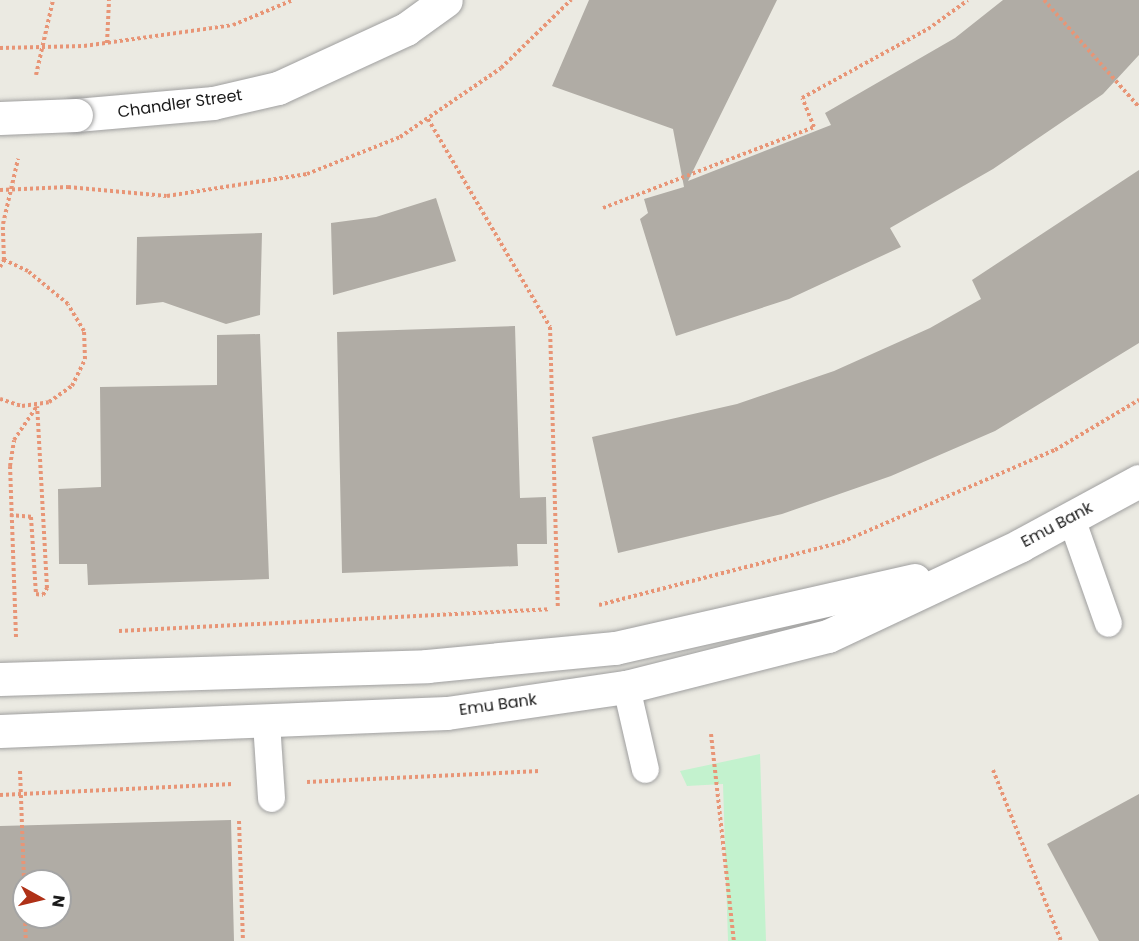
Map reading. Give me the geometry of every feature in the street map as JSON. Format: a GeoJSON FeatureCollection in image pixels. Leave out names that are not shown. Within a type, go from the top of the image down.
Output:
{"type":"FeatureCollection","features":[{"type":"Feature","properties":{"kind":"street","name":"Chandler Street"},"geometry":{"type":"LineString","coordinates":[[0,118],[76,115],[213,103],[278,88],[406,29],[446,0]]}},
{"type":"Feature","properties":{"kind":"street","name":"Emu Bank"},"geometry":{"type":"LineString","coordinates":[[0,731],[447,713],[626,687],[828,636],[1071,518],[1139,481]]}},
{"type":"Feature","properties":{"kind":"street","name":"Emu Bank"},"geometry":{"type":"LineString","coordinates":[[0,679],[427,666],[615,648],[974,566]]}},
{"type":"Feature","properties":{"kind":"street"},"geometry":{"type":"LineString","coordinates":[[615,648],[626,687]]}},
{"type":"Feature","properties":{"kind":"street"},"geometry":{"type":"LineString","coordinates":[[262,670],[266,722]]}},
{"type":"Feature","properties":{"kind":"lane"},"geometry":{"type":"LineString","coordinates":[[1071,518],[1108,622]]}},
{"type":"Feature","properties":{"kind":"lane"},"geometry":{"type":"LineString","coordinates":[[626,687],[645,769]]}},
{"type":"Feature","properties":{"kind":"lane"},"geometry":{"type":"LineString","coordinates":[[266,722],[271,798]]}},
{"type":"Feature","properties":{"kind":"path"},"geometry":{"type":"LineString","coordinates":[[34,87],[53,0]]}},
{"type":"Feature","properties":{"kind":"path"},"geometry":{"type":"LineString","coordinates":[[107,43],[109,0]]}},
{"type":"Feature","properties":{"kind":"path"},"geometry":{"type":"LineString","coordinates":[[0,48],[84,46],[233,26],[293,0]]}},
{"type":"Feature","properties":{"kind":"path"},"geometry":{"type":"LineString","coordinates":[[0,190],[68,187],[167,196],[307,174],[400,137],[428,119],[501,68],[572,0]]}},
{"type":"Feature","properties":{"kind":"path"},"geometry":{"type":"LineString","coordinates":[[603,208],[814,127],[802,98],[928,29],[968,0]]}},
{"type":"Feature","properties":{"kind":"path"},"geometry":{"type":"LineString","coordinates":[[1044,0],[1139,107]]}},
{"type":"Feature","properties":{"kind":"path"},"geometry":{"type":"LineString","coordinates":[[428,119],[550,327],[558,609]]}},
{"type":"Feature","properties":{"kind":"path"},"geometry":{"type":"LineString","coordinates":[[0,267],[4,260],[3,224],[18,156]]}},
{"type":"Feature","properties":{"kind":"path"},"geometry":{"type":"LineString","coordinates":[[4,260],[28,271],[68,304],[84,331],[86,359],[72,386],[37,406],[15,440],[10,486],[10,515],[16,636],[27,635]]}},
{"type":"Feature","properties":{"kind":"path"},"geometry":{"type":"LineString","coordinates":[[0,399],[37,406]]}},
{"type":"Feature","properties":{"kind":"path"},"geometry":{"type":"LineString","coordinates":[[586,607],[842,542],[1055,450],[1139,400]]}},
{"type":"Feature","properties":{"kind":"path"},"geometry":{"type":"LineString","coordinates":[[10,515],[31,517],[36,594],[43,595],[47,588],[37,406]]}},
{"type":"Feature","properties":{"kind":"path"},"geometry":{"type":"LineString","coordinates":[[110,631],[567,608]]}},
{"type":"Feature","properties":{"kind":"path"},"geometry":{"type":"LineString","coordinates":[[711,734],[734,941]]}},
{"type":"Feature","properties":{"kind":"path"},"geometry":{"type":"LineString","coordinates":[[20,761],[24,869]]}},
{"type":"Feature","properties":{"kind":"path"},"geometry":{"type":"LineString","coordinates":[[993,770],[1061,941]]}},
{"type":"Feature","properties":{"kind":"path"},"geometry":{"type":"LineString","coordinates":[[238,784],[238,795]]}},
{"type":"Feature","properties":{"kind":"path"},"geometry":{"type":"LineString","coordinates":[[0,795],[21,794]]}},
{"type":"Feature","properties":{"kind":"path"},"geometry":{"type":"LineString","coordinates":[[239,818],[243,941]]}},
{"type":"Feature","properties":{"kind":"green space"},"geometry":{"type":"Polygon","coordinates":[[[760,754],[766,941],[728,941],[723,784],[687,786],[680,771],[760,754]]]}},
{"type":"Feature","properties":{"kind":"building"},"geometry":{"type":"Polygon","coordinates":[[[589,0],[777,0],[688,181],[831,125],[825,113],[955,38],[1003,0],[1139,0],[1139,55],[1103,94],[993,169],[890,228],[901,247],[789,299],[676,336],[640,219],[648,213],[644,199],[684,187],[673,129],[552,86],[589,0]]]}},
{"type":"Feature","properties":{"kind":"building"},"geometry":{"type":"Polygon","coordinates":[[[1139,170],[1139,343],[995,431],[891,476],[782,514],[618,553],[592,437],[737,404],[834,371],[930,328],[981,299],[972,280],[1139,170]]]}},
{"type":"Feature","properties":{"kind":"building"},"geometry":{"type":"Polygon","coordinates":[[[436,198],[456,261],[333,295],[331,223],[376,217],[436,198]]]}},
{"type":"Feature","properties":{"kind":"building"},"geometry":{"type":"Polygon","coordinates":[[[262,233],[260,315],[226,324],[163,302],[136,305],[137,237],[262,233]]]}},
{"type":"Feature","properties":{"kind":"building"},"geometry":{"type":"Polygon","coordinates":[[[515,326],[520,498],[546,497],[547,544],[517,544],[518,566],[342,573],[337,332],[515,326]]]}},
{"type":"Feature","properties":{"kind":"building"},"geometry":{"type":"Polygon","coordinates":[[[260,334],[269,579],[88,585],[87,564],[59,564],[58,489],[101,487],[100,387],[217,385],[217,335],[260,334]]]}},
{"type":"Feature","properties":{"kind":"building"},"geometry":{"type":"Polygon","coordinates":[[[1139,794],[1139,941],[1099,941],[1047,844],[1139,794]]]}},
{"type":"Feature","properties":{"kind":"building"},"geometry":{"type":"Polygon","coordinates":[[[231,820],[234,941],[0,941],[0,826],[231,820]]]}}]}
